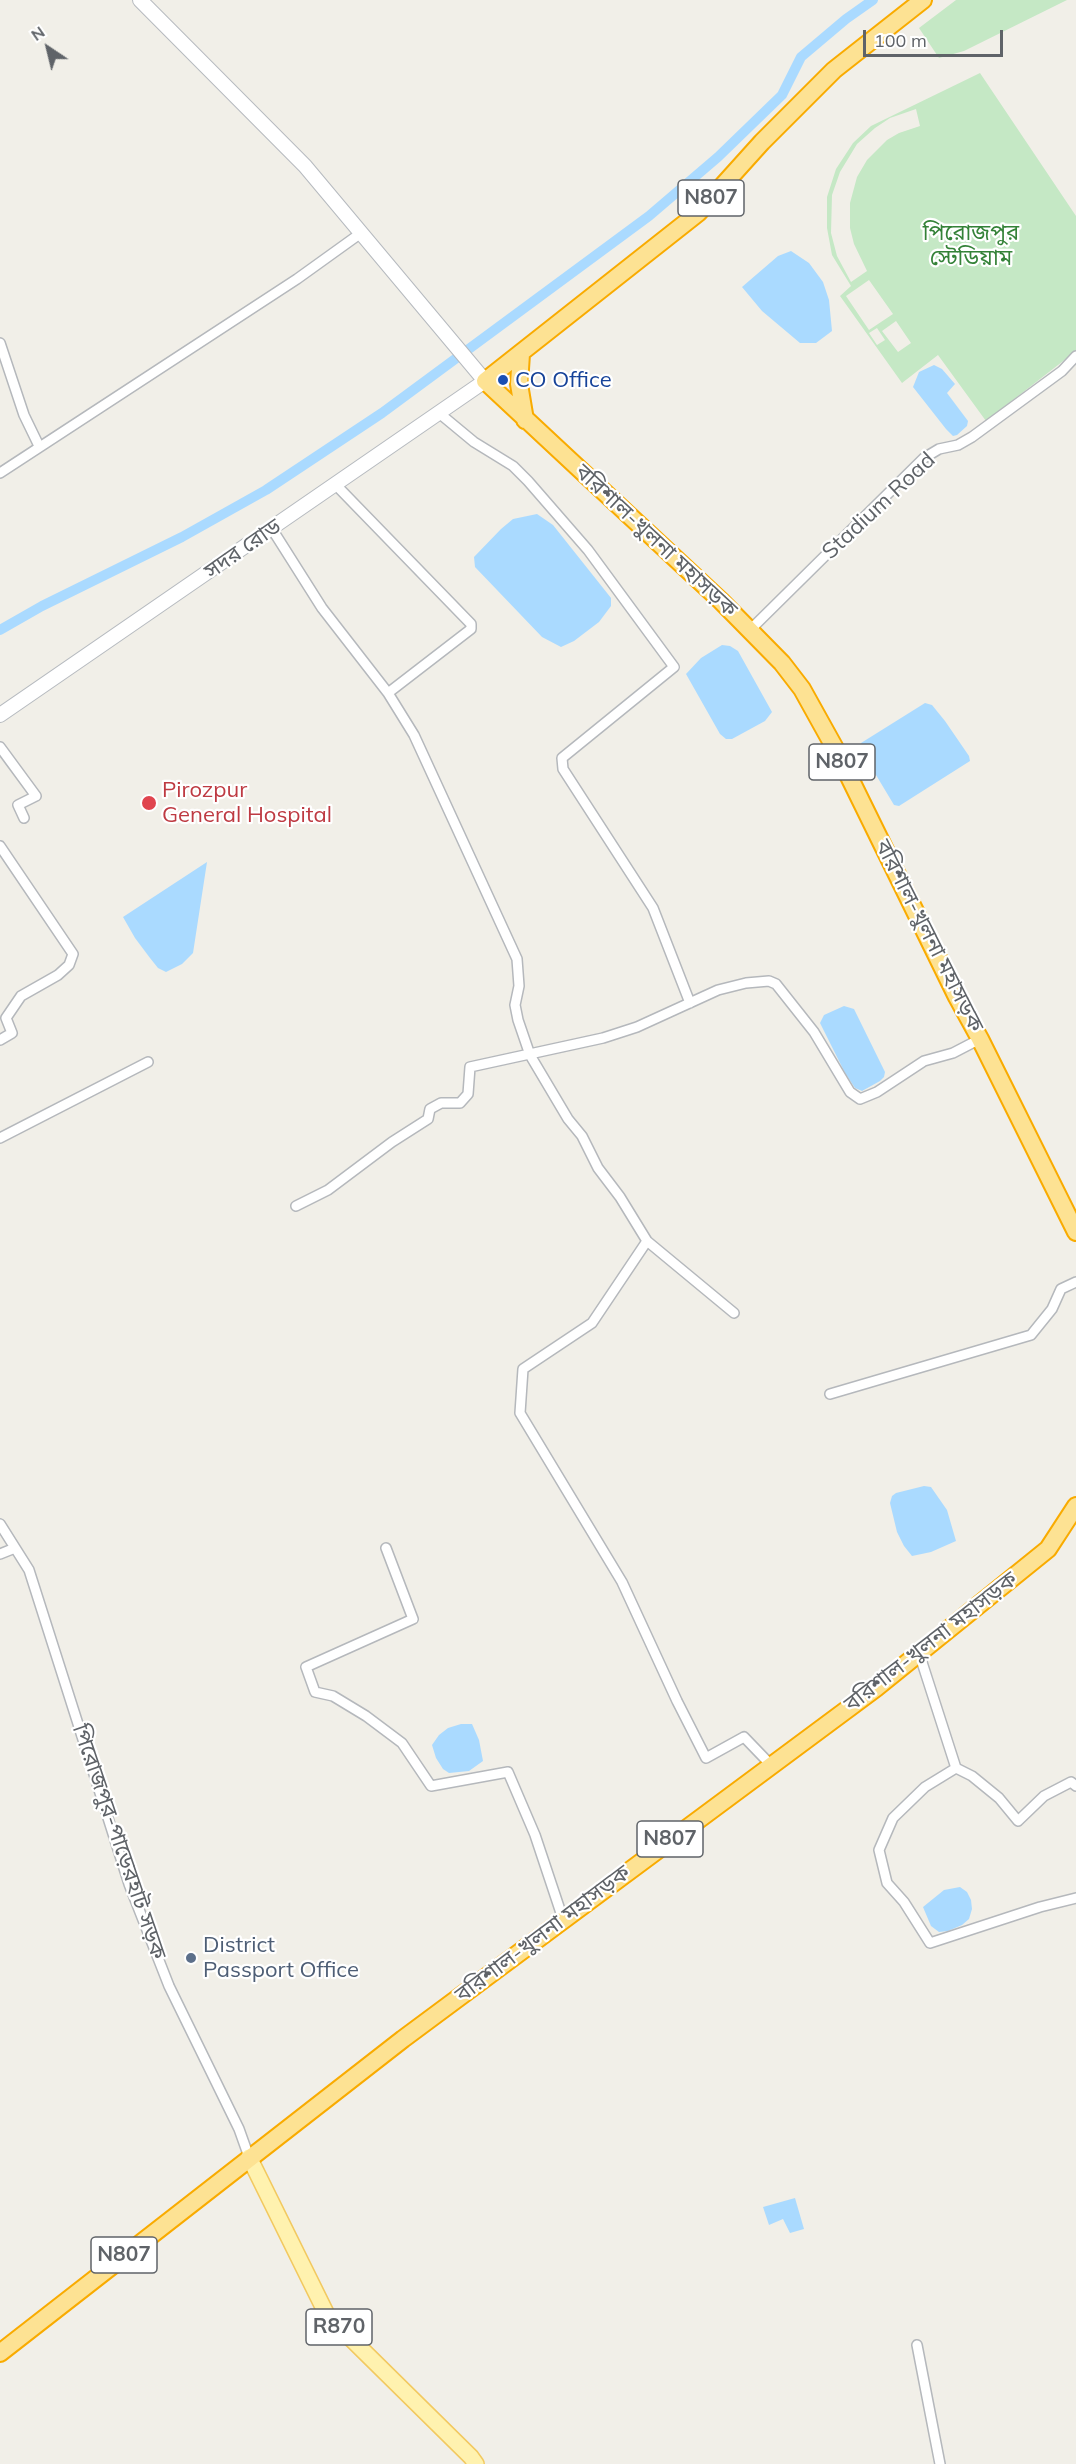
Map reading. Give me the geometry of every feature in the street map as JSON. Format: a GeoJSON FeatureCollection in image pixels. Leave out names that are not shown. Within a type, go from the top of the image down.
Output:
{"type":"FeatureCollection","features":[{"type":"Feature","properties":{"kind":"highway","name":"N807"},"geometry":{"type":"LineString","coordinates":[[485,381],[698,213],[762,142],[834,70],[923,0]]}},
{"type":"Feature","properties":{"kind":"highway"},"geometry":{"type":"LineString","coordinates":[[521,354],[519,384],[525,420]]}},
{"type":"Feature","properties":{"kind":"highway","name":"বরিশাল-খুলনা মহাসড়ক"},"geometry":{"type":"LineString","coordinates":[[485,381],[721,601],[782,663],[802,689],[837,752],[1076,1232]]}},
{"type":"Feature","properties":{"kind":"highway","name":"বরিশাল-খুলনা মহাসড়ক"},"geometry":{"type":"LineString","coordinates":[[0,2353],[249,2157],[770,1764],[876,1688],[1048,1549],[1076,1506]]}},
{"type":"Feature","properties":{"kind":"main road","name":"R870"},"geometry":{"type":"LineString","coordinates":[[249,2157],[327,2315],[476,2464]]}},
{"type":"Feature","properties":{"kind":"street"},"geometry":{"type":"LineString","coordinates":[[140,0],[305,166],[485,381]]}},
{"type":"Feature","properties":{"kind":"street"},"geometry":{"type":"LineString","coordinates":[[0,473],[297,279],[361,233]]}},
{"type":"Feature","properties":{"kind":"street"},"geometry":{"type":"LineString","coordinates":[[0,343],[24,416],[39,446]]}},
{"type":"Feature","properties":{"kind":"street","name":"Stadium Road"},"geometry":{"type":"LineString","coordinates":[[750,630],[924,458],[939,449],[958,445],[972,437],[1062,371],[1076,356]]}},
{"type":"Feature","properties":{"kind":"street","name":"সদর রোড"},"geometry":{"type":"LineString","coordinates":[[0,715],[485,381]]}},
{"type":"Feature","properties":{"kind":"street"},"geometry":{"type":"LineString","coordinates":[[438,412],[474,442],[513,466],[528,482],[588,550],[674,667],[562,758],[563,769],[653,908],[690,1003]]}},
{"type":"Feature","properties":{"kind":"street"},"geometry":{"type":"LineString","coordinates":[[335,484],[471,624],[471,629],[388,693]]}},
{"type":"Feature","properties":{"kind":"street"},"geometry":{"type":"LineString","coordinates":[[272,529],[322,608],[388,693],[405,719],[428,763],[517,959],[519,986],[515,1005],[518,1020],[531,1055],[568,1119],[582,1136],[598,1168],[620,1197],[647,1241],[734,1313]]}},
{"type":"Feature","properties":{"kind":"street"},"geometry":{"type":"LineString","coordinates":[[0,747],[36,796],[18,805],[24,818]]}},
{"type":"Feature","properties":{"kind":"street"},"geometry":{"type":"LineString","coordinates":[[0,846],[73,954],[69,964],[58,975],[21,996],[6,1018],[12,1033],[0,1040]]}},
{"type":"Feature","properties":{"kind":"street"},"geometry":{"type":"LineString","coordinates":[[296,1206],[328,1190],[392,1142],[428,1119],[430,1109],[441,1103],[460,1103],[468,1094],[470,1067],[603,1038],[637,1027],[718,990],[746,983],[769,981],[776,984],[814,1032],[850,1092],[860,1099],[877,1092],[924,1061],[953,1053],[980,1038]]}},
{"type":"Feature","properties":{"kind":"street"},"geometry":{"type":"LineString","coordinates":[[0,1137],[148,1062]]}},
{"type":"Feature","properties":{"kind":"street"},"geometry":{"type":"LineString","coordinates":[[647,1241],[592,1323],[523,1370],[520,1413],[622,1582],[706,1758],[744,1737],[770,1764]]}},
{"type":"Feature","properties":{"kind":"street"},"geometry":{"type":"LineString","coordinates":[[830,1394],[1031,1335],[1052,1309],[1061,1289],[1076,1282]]}},
{"type":"Feature","properties":{"kind":"street","name":"পিরোজপুর-পাড়েরহাট সড়ক"},"geometry":{"type":"LineString","coordinates":[[0,1524],[29,1570],[129,1884],[169,1986],[190,2033],[240,2129],[249,2157]]}},
{"type":"Feature","properties":{"kind":"street"},"geometry":{"type":"LineString","coordinates":[[0,1554],[15,1548]]}},
{"type":"Feature","properties":{"kind":"street"},"geometry":{"type":"LineString","coordinates":[[386,1548],[413,1619],[306,1668],[315,1692],[333,1696],[366,1716],[402,1743],[431,1786],[508,1772],[535,1835],[563,1919]]}},
{"type":"Feature","properties":{"kind":"street"},"geometry":{"type":"LineString","coordinates":[[919,1653],[956,1768],[972,1776],[999,1798],[1018,1821],[1044,1796],[1071,1782],[1076,1786]]}},
{"type":"Feature","properties":{"kind":"street"},"geometry":{"type":"LineString","coordinates":[[956,1768],[925,1787],[893,1818],[879,1850],[887,1883],[904,1902],[930,1942],[1040,1906],[1076,1898]]}},
{"type":"Feature","properties":{"kind":"street"},"geometry":{"type":"LineString","coordinates":[[917,2345],[940,2464]]}},
{"type":"Feature","properties":{"kind":"green space"},"geometry":{"type":"Polygon","coordinates":[[[956,0],[1067,0],[964,51],[939,58],[919,28],[956,0]]]}},
{"type":"Feature","properties":{"kind":"green space","name":"পিরোজপুর স্টেডিয়াম"},"geometry":{"type":"Polygon","coordinates":[[[980,73],[1076,216],[1076,351],[986,421],[938,355],[902,383],[840,296],[851,286],[832,255],[827,228],[827,197],[836,169],[853,143],[871,126],[980,73]],[[916,109],[890,118],[857,144],[840,172],[832,195],[831,233],[837,256],[851,282],[867,271],[854,244],[850,228],[850,203],[857,177],[867,160],[887,140],[920,126],[916,109]],[[869,280],[846,296],[869,330],[893,314],[869,280]],[[896,321],[882,331],[898,352],[911,343],[896,321]],[[877,328],[869,333],[877,345],[885,340],[877,328]]]}},
{"type":"Feature","properties":{"kind":"water"},"geometry":{"type":"Polygon","coordinates":[[[791,251],[809,263],[823,282],[829,300],[832,331],[816,343],[800,343],[762,311],[742,287],[778,256],[791,251]]]}},
{"type":"Feature","properties":{"kind":"water"},"geometry":{"type":"Polygon","coordinates":[[[934,365],[942,369],[955,384],[947,393],[968,421],[967,426],[957,435],[953,436],[946,429],[913,387],[919,372],[934,365]]]}},
{"type":"Feature","properties":{"kind":"water"},"geometry":{"type":"Polygon","coordinates":[[[537,514],[553,525],[611,598],[611,606],[599,622],[574,641],[561,647],[542,637],[475,567],[474,557],[501,529],[513,519],[537,514]]]}},
{"type":"Feature","properties":{"kind":"water"},"geometry":{"type":"Polygon","coordinates":[[[722,645],[730,646],[738,651],[772,712],[765,721],[732,739],[726,739],[720,734],[686,674],[701,658],[722,645]]]}},
{"type":"Feature","properties":{"kind":"water"},"geometry":{"type":"Polygon","coordinates":[[[925,703],[932,705],[945,721],[969,756],[970,761],[899,806],[894,805],[864,755],[861,743],[925,703]]]}},
{"type":"Feature","properties":{"kind":"water"},"geometry":{"type":"Polygon","coordinates":[[[207,862],[193,953],[182,964],[166,972],[158,968],[150,958],[123,917],[207,862]]]}},
{"type":"Feature","properties":{"kind":"water"},"geometry":{"type":"Polygon","coordinates":[[[844,1006],[854,1009],[885,1072],[880,1081],[862,1091],[855,1088],[845,1073],[820,1023],[824,1015],[844,1006]]]}},
{"type":"Feature","properties":{"kind":"water"},"geometry":{"type":"Polygon","coordinates":[[[924,1486],[931,1487],[947,1510],[956,1541],[931,1552],[912,1556],[897,1532],[890,1503],[892,1496],[896,1493],[924,1486]]]}},
{"type":"Feature","properties":{"kind":"water"},"geometry":{"type":"Polygon","coordinates":[[[461,1724],[472,1724],[479,1740],[483,1761],[469,1771],[449,1773],[443,1769],[436,1758],[432,1745],[448,1728],[461,1724]]]}},
{"type":"Feature","properties":{"kind":"water"},"geometry":{"type":"Polygon","coordinates":[[[960,1887],[967,1892],[971,1900],[972,1909],[969,1919],[962,1925],[939,1932],[931,1926],[923,1907],[944,1890],[960,1887]]]}},
{"type":"Feature","properties":{"kind":"water"},"geometry":{"type":"Polygon","coordinates":[[[795,2198],[804,2229],[790,2233],[783,2219],[769,2225],[763,2207],[795,2198]]]}},
{"type":"Feature","properties":{"kind":"waterway"},"geometry":{"type":"LineString","coordinates":[[0,630],[42,606],[182,537],[266,490],[382,413],[649,216],[718,157],[782,95],[801,57],[846,19],[873,0]]}},
{"type":"Feature","properties":{"kind":"place","name":"CO Office"},"geometry":{"type":"Point","coordinates":[503,380]}},
{"type":"Feature","properties":{"kind":"place","name":"Pirozpur General Hospital"},"geometry":{"type":"Point","coordinates":[149,803]}},
{"type":"Feature","properties":{"kind":"place","name":"District Passport Office"},"geometry":{"type":"Point","coordinates":[191,1958]}}]}
